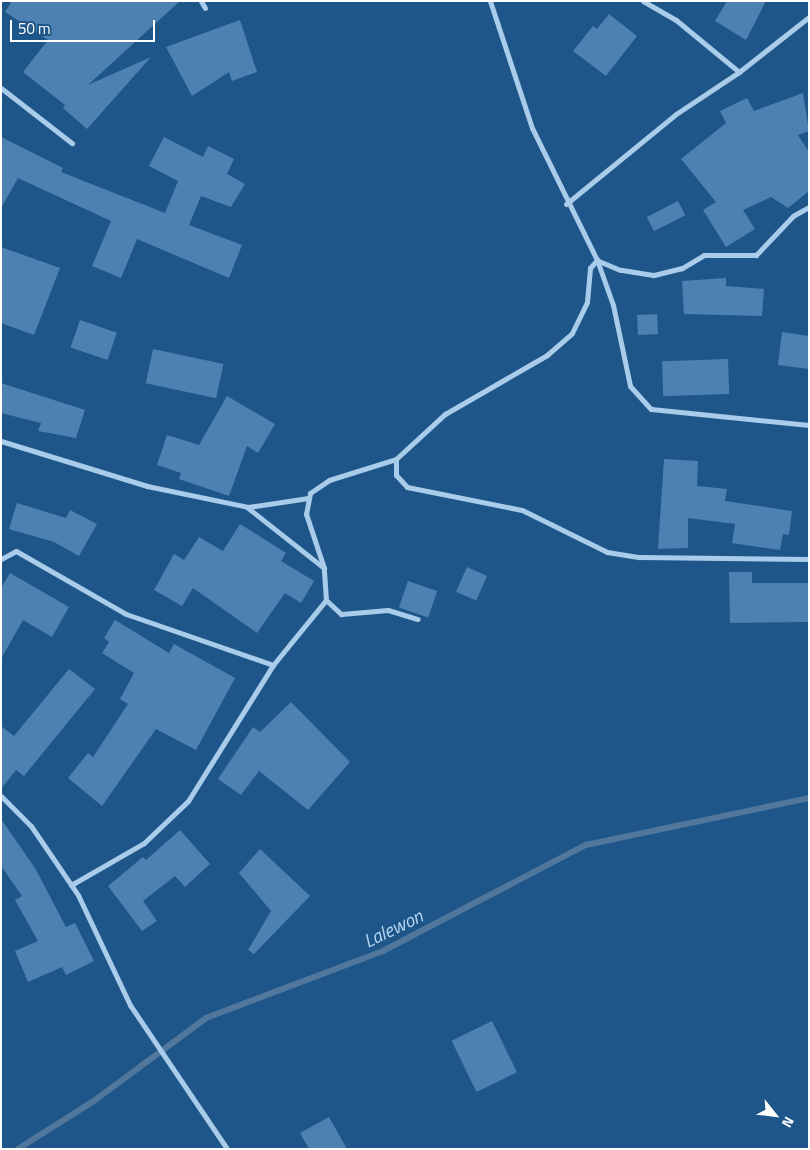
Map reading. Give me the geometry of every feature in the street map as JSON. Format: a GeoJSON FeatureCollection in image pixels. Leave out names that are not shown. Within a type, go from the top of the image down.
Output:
{"type":"FeatureCollection","features":[{"type":"Feature","properties":{"kind":"street"},"geometry":{"type":"LineString","coordinates":[[201,1],[205,8]]}},
{"type":"Feature","properties":{"kind":"street"},"geometry":{"type":"LineString","coordinates":[[490,1],[532,128],[566,204],[597,260],[613,305],[630,386],[651,408],[809,425]]}},
{"type":"Feature","properties":{"kind":"street"},"geometry":{"type":"LineString","coordinates":[[643,1],[676,20],[739,72]]}},
{"type":"Feature","properties":{"kind":"street"},"geometry":{"type":"LineString","coordinates":[[566,204],[676,114],[739,72],[809,17]]}},
{"type":"Feature","properties":{"kind":"street"},"geometry":{"type":"LineString","coordinates":[[1,88],[72,143]]}},
{"type":"Feature","properties":{"kind":"street"},"geometry":{"type":"LineString","coordinates":[[597,260],[620,270],[653,275],[682,268],[704,255],[756,255],[793,216],[809,207]]}},
{"type":"Feature","properties":{"kind":"street"},"geometry":{"type":"LineString","coordinates":[[71,885],[144,843],[188,801],[273,665],[326,600],[324,568],[306,514],[308,498],[315,487],[329,480],[396,459],[445,414],[559,347],[581,320],[590,268],[597,260]]}},
{"type":"Feature","properties":{"kind":"street"},"geometry":{"type":"LineString","coordinates":[[1,440],[147,486],[248,507],[308,498]]}},
{"type":"Feature","properties":{"kind":"street"},"geometry":{"type":"LineString","coordinates":[[396,459],[396,475],[407,487],[522,510],[608,552],[640,557],[809,559]]}},
{"type":"Feature","properties":{"kind":"street"},"geometry":{"type":"LineString","coordinates":[[248,507],[324,568]]}},
{"type":"Feature","properties":{"kind":"street"},"geometry":{"type":"LineString","coordinates":[[1,559],[16,551],[126,614],[273,665]]}},
{"type":"Feature","properties":{"kind":"street"},"geometry":{"type":"LineString","coordinates":[[326,600],[341,614],[388,610],[418,619]]}},
{"type":"Feature","properties":{"kind":"street"},"geometry":{"type":"LineString","coordinates":[[1,796],[31,826],[71,885],[130,1005],[227,1149]]}},
{"type":"Feature","properties":{"kind":"building"},"geometry":{"type":"Polygon","coordinates":[[[12,1],[180,1],[88,85],[151,57],[87,129],[63,108],[65,105],[23,72],[48,40],[5,12],[12,1]]]}},
{"type":"Feature","properties":{"kind":"building"},"geometry":{"type":"Polygon","coordinates":[[[727,1],[766,1],[746,40],[715,21],[727,1]]]}},
{"type":"Feature","properties":{"kind":"building"},"geometry":{"type":"Polygon","coordinates":[[[609,14],[637,36],[606,76],[573,51],[593,26],[597,29],[609,14]]]}},
{"type":"Feature","properties":{"kind":"building"},"geometry":{"type":"Polygon","coordinates":[[[240,20],[257,72],[232,81],[229,72],[192,96],[166,47],[240,20]]]}},
{"type":"Feature","properties":{"kind":"building"},"geometry":{"type":"Polygon","coordinates":[[[803,93],[809,131],[798,135],[809,152],[809,191],[788,208],[771,197],[743,210],[755,229],[726,247],[703,210],[716,202],[681,159],[726,123],[720,111],[747,98],[754,111],[803,93]]]}},
{"type":"Feature","properties":{"kind":"building"},"geometry":{"type":"Polygon","coordinates":[[[1,137],[63,168],[61,172],[165,213],[178,181],[149,166],[164,137],[203,157],[208,146],[234,159],[227,174],[245,184],[231,207],[201,196],[189,225],[242,245],[229,278],[137,239],[121,278],[92,266],[111,221],[18,178],[1,208],[1,137]]]}},
{"type":"Feature","properties":{"kind":"building"},"geometry":{"type":"Polygon","coordinates":[[[678,201],[685,215],[654,231],[647,217],[678,201]]]}},
{"type":"Feature","properties":{"kind":"building"},"geometry":{"type":"Polygon","coordinates":[[[1,247],[60,268],[34,335],[1,323],[1,247]]]}},
{"type":"Feature","properties":{"kind":"building"},"geometry":{"type":"Polygon","coordinates":[[[726,278],[726,286],[764,289],[762,316],[684,314],[682,281],[726,278]]]}},
{"type":"Feature","properties":{"kind":"building"},"geometry":{"type":"Polygon","coordinates":[[[657,314],[658,334],[638,335],[637,315],[657,314]]]}},
{"type":"Feature","properties":{"kind":"building"},"geometry":{"type":"Polygon","coordinates":[[[80,320],[117,333],[107,360],[71,347],[80,320]]]}},
{"type":"Feature","properties":{"kind":"building"},"geometry":{"type":"Polygon","coordinates":[[[782,332],[809,336],[809,369],[778,365],[782,332]]]}},
{"type":"Feature","properties":{"kind":"building"},"geometry":{"type":"Polygon","coordinates":[[[153,349],[223,364],[216,398],[146,383],[153,349]]]}},
{"type":"Feature","properties":{"kind":"building"},"geometry":{"type":"Polygon","coordinates":[[[728,359],[729,394],[663,396],[662,361],[728,359]]]}},
{"type":"Feature","properties":{"kind":"building"},"geometry":{"type":"Polygon","coordinates":[[[1,383],[85,410],[76,438],[38,431],[41,423],[1,413],[1,383]]]}},
{"type":"Feature","properties":{"kind":"building"},"geometry":{"type":"Polygon","coordinates":[[[227,396],[275,424],[258,453],[247,446],[229,496],[179,479],[181,473],[157,465],[167,435],[199,445],[227,396]]]}},
{"type":"Feature","properties":{"kind":"building"},"geometry":{"type":"Polygon","coordinates":[[[664,459],[698,461],[697,486],[727,489],[725,501],[792,511],[789,535],[783,534],[780,550],[732,543],[735,524],[688,518],[688,548],[658,549],[664,459]]]}},
{"type":"Feature","properties":{"kind":"building"},"geometry":{"type":"Polygon","coordinates":[[[17,503],[66,518],[70,510],[97,524],[79,556],[54,542],[9,529],[17,503]]]}},
{"type":"Feature","properties":{"kind":"building"},"geometry":{"type":"Polygon","coordinates":[[[240,524],[286,553],[281,561],[314,581],[301,603],[285,593],[257,633],[193,588],[182,606],[154,590],[174,554],[184,560],[199,537],[223,551],[240,524]]]}},
{"type":"Feature","properties":{"kind":"building"},"geometry":{"type":"Polygon","coordinates":[[[467,567],[487,576],[476,601],[456,592],[467,567]]]}},
{"type":"Feature","properties":{"kind":"building"},"geometry":{"type":"Polygon","coordinates":[[[729,572],[752,572],[752,583],[809,583],[809,622],[730,623],[729,572]]]}},
{"type":"Feature","properties":{"kind":"building"},"geometry":{"type":"Polygon","coordinates":[[[10,573],[69,607],[52,637],[23,620],[1,659],[1,588],[10,573]]]}},
{"type":"Feature","properties":{"kind":"building"},"geometry":{"type":"Polygon","coordinates":[[[408,581],[437,591],[428,618],[399,607],[408,581]]]}},
{"type":"Feature","properties":{"kind":"building"},"geometry":{"type":"Polygon","coordinates":[[[115,620],[169,653],[174,644],[235,678],[196,750],[156,729],[102,806],[68,778],[88,753],[93,757],[128,704],[120,699],[134,673],[102,653],[109,642],[104,638],[115,620]]]}},
{"type":"Feature","properties":{"kind":"building"},"geometry":{"type":"Polygon","coordinates":[[[69,669],[95,689],[24,776],[16,770],[1,789],[1,726],[14,736],[69,669]]]}},
{"type":"Feature","properties":{"kind":"building"},"geometry":{"type":"Polygon","coordinates":[[[291,702],[350,762],[308,810],[259,771],[241,795],[218,779],[253,727],[260,732],[291,702]]]}},
{"type":"Feature","properties":{"kind":"building"},"geometry":{"type":"Polygon","coordinates":[[[1,819],[35,868],[66,927],[75,923],[94,961],[66,975],[62,967],[28,982],[15,951],[38,941],[15,900],[22,896],[1,866],[1,819]]]}},
{"type":"Feature","properties":{"kind":"building"},"geometry":{"type":"Polygon","coordinates":[[[180,830],[210,864],[185,887],[175,876],[143,901],[157,921],[142,931],[108,886],[143,857],[146,860],[180,830]]]}},
{"type":"Feature","properties":{"kind":"building"},"geometry":{"type":"Polygon","coordinates":[[[260,849],[310,896],[254,954],[248,950],[271,911],[239,873],[260,849]]]}},
{"type":"Feature","properties":{"kind":"building"},"geometry":{"type":"Polygon","coordinates":[[[492,1021],[517,1072],[477,1092],[452,1041],[492,1021]]]}},
{"type":"Feature","properties":{"kind":"building"},"geometry":{"type":"Polygon","coordinates":[[[329,1117],[347,1149],[309,1149],[300,1133],[329,1117]]]}},
{"type":"Feature","properties":{"kind":"waterway","name":"Lalewon"},"geometry":{"type":"LineString","coordinates":[[18,1149],[94,1101],[206,1018],[383,951],[586,845],[809,798]]}}]}
